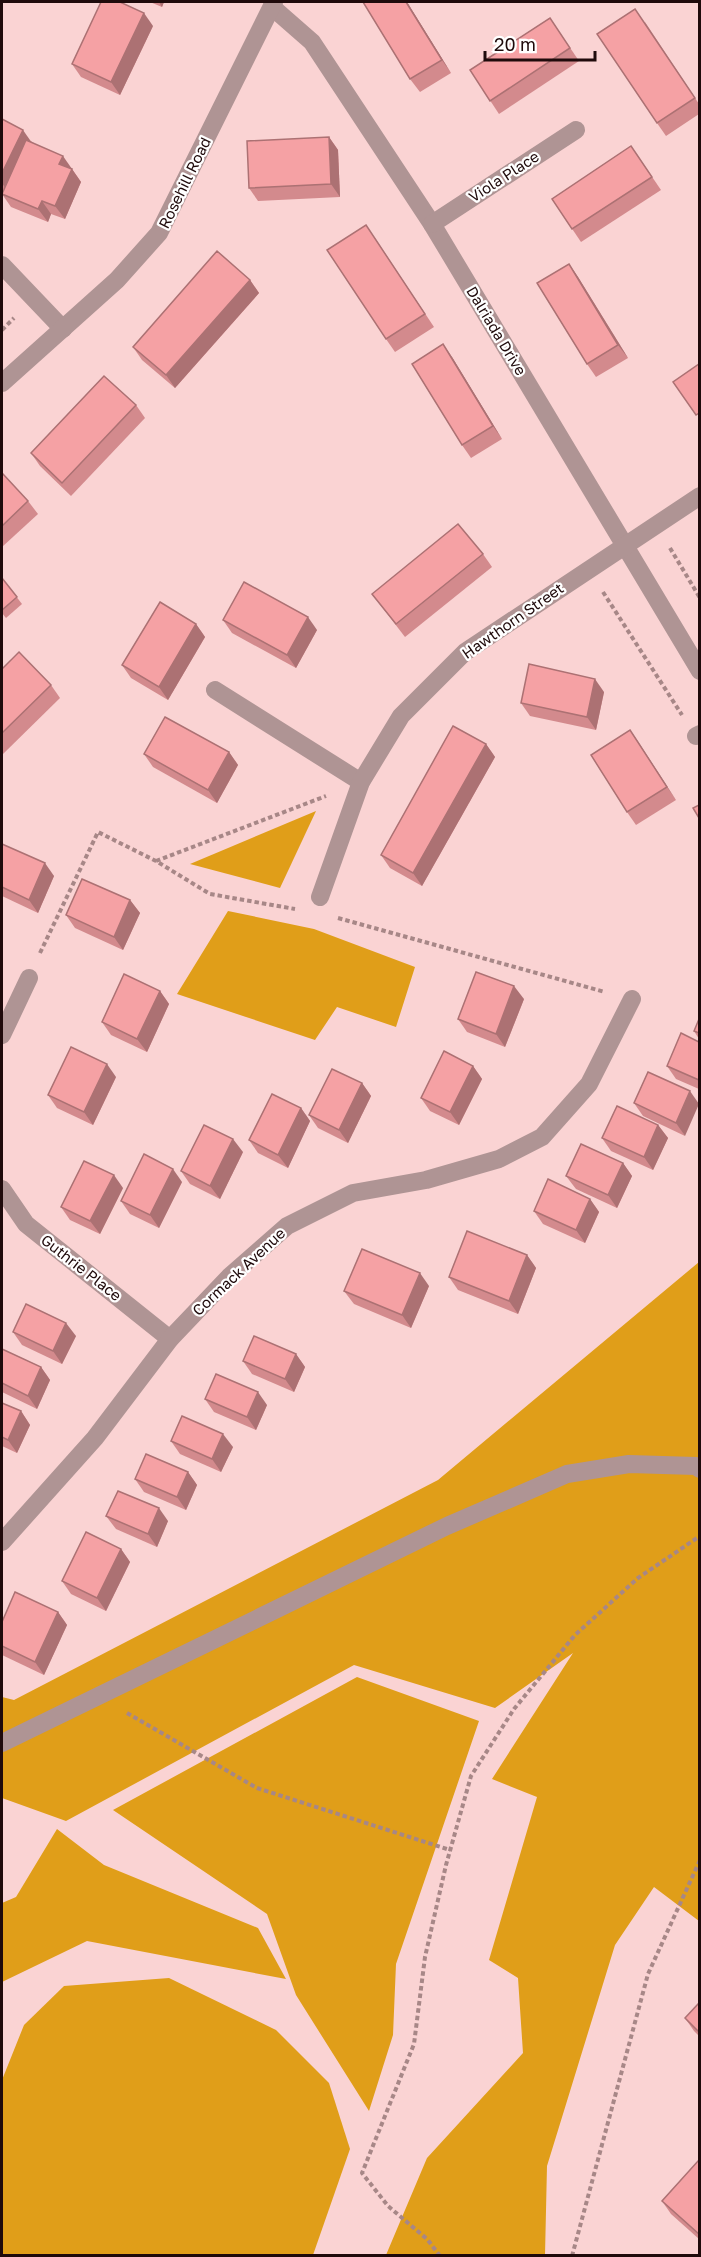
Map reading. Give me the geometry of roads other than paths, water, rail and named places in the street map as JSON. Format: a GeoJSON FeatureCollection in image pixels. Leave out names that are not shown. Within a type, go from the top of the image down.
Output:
{"type":"FeatureCollection","features":[{"type":"Feature","properties":{"kind":"street","name":"Dalriada Drive"},"geometry":{"type":"LineString","coordinates":[[273,4],[312,42],[432,224],[699,671]]}},
{"type":"Feature","properties":{"kind":"street","name":"Rosehill Road"},"geometry":{"type":"LineString","coordinates":[[2,383],[117,280],[159,233],[273,4]]}},
{"type":"Feature","properties":{"kind":"street","name":"Viola Place"},"geometry":{"type":"LineString","coordinates":[[432,224],[576,130]]}},
{"type":"Feature","properties":{"kind":"street"},"geometry":{"type":"LineString","coordinates":[[2,265],[63,329]]}},
{"type":"Feature","properties":{"kind":"street","name":"Hawthorn Street"},"geometry":{"type":"LineString","coordinates":[[320,897],[361,782],[401,716],[465,652],[699,496]]}},
{"type":"Feature","properties":{"kind":"street"},"geometry":{"type":"LineString","coordinates":[[215,690],[361,782]]}},
{"type":"Feature","properties":{"kind":"street"},"geometry":{"type":"LineString","coordinates":[[2,1035],[29,978]]}},
{"type":"Feature","properties":{"kind":"street","name":"Cormack Avenue"},"geometry":{"type":"LineString","coordinates":[[2,1542],[95,1438],[170,1339],[230,1276],[287,1226],[353,1193],[426,1180],[489,1162],[542,1137],[589,1084],[632,999]]}},
{"type":"Feature","properties":{"kind":"street","name":"Guthrie Place"},"geometry":{"type":"LineString","coordinates":[[2,1189],[26,1224],[170,1339]]}},
{"type":"Feature","properties":{"kind":"street"},"geometry":{"type":"LineString","coordinates":[[2,1743],[447,1526],[567,1474],[629,1464],[699,1469]]}}]}
